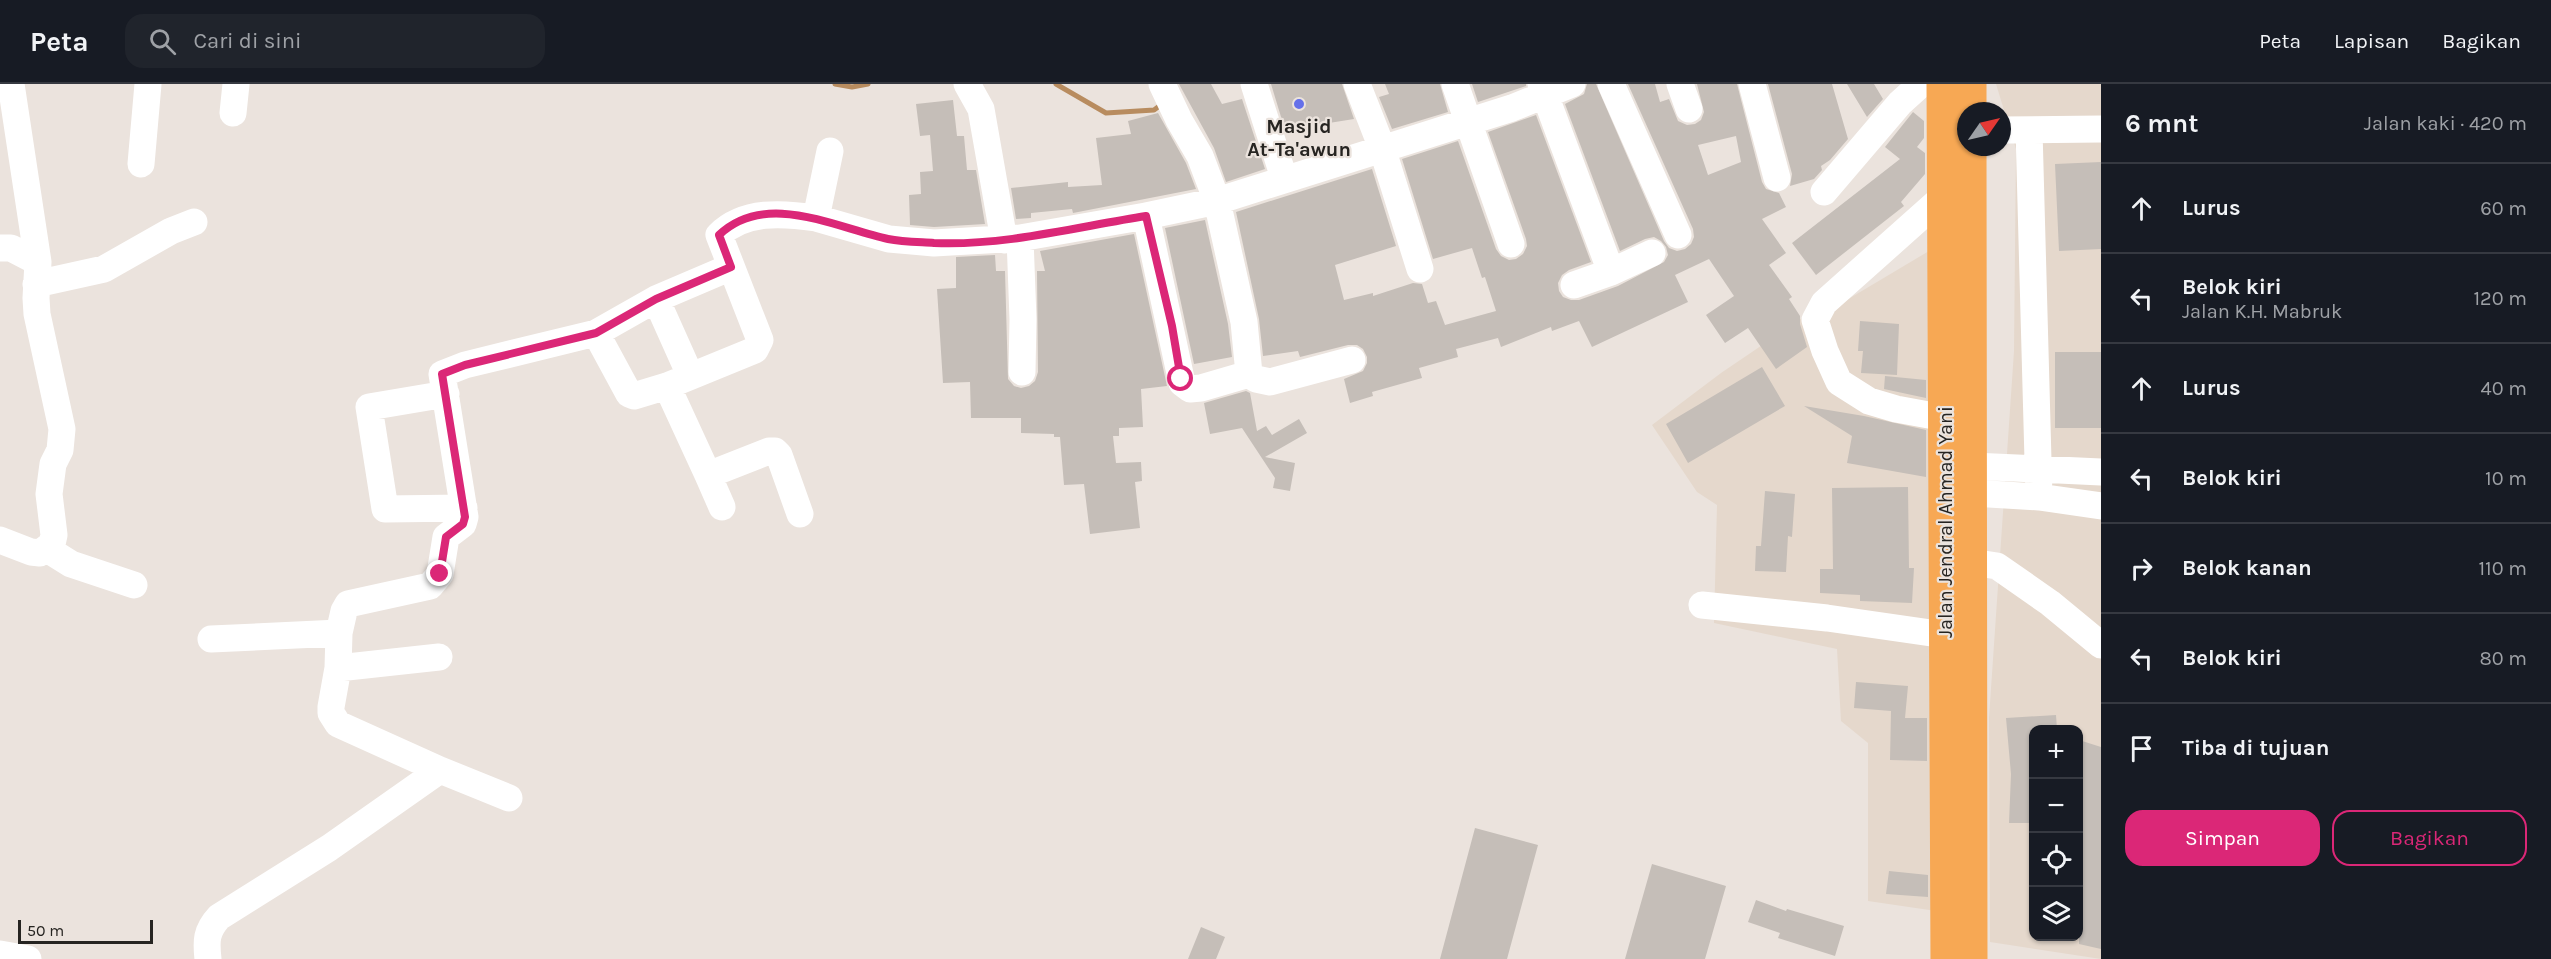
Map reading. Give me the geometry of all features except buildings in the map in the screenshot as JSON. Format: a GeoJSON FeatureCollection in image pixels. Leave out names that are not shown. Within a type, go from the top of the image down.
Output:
{"type":"FeatureCollection","features":[{"type":"Feature","properties":{"kind":"highway","name":"Jalan Jendral Ahmad Yani"},"geometry":{"type":"LineString","coordinates":[[1943,84],[1947,959]]}},
{"type":"Feature","properties":{"kind":"highway"},"geometry":{"type":"LineString","coordinates":[[1970,84],[1970,102]]}},
{"type":"Feature","properties":{"kind":"highway","name":"Jalan Jendral Ahmad Yani"},"geometry":{"type":"LineString","coordinates":[[1970,156],[1971,959]]}},
{"type":"Feature","properties":{"kind":"street"},"geometry":{"type":"LineString","coordinates":[[0,540],[31,552],[40,553],[52,544],[54,535],[49,494],[50,480],[62,440],[60,417],[37,314],[37,273],[11,84]]}},
{"type":"Feature","properties":{"kind":"street"},"geometry":{"type":"LineString","coordinates":[[141,164],[148,84]]}},
{"type":"Feature","properties":{"kind":"street"},"geometry":{"type":"LineString","coordinates":[[233,113],[236,84]]}},
{"type":"Feature","properties":{"kind":"street"},"geometry":{"type":"LineString","coordinates":[[967,84],[981,109],[1012,239],[1023,319],[1022,372]]}},
{"type":"Feature","properties":{"kind":"street"},"geometry":{"type":"LineString","coordinates":[[1162,84],[1200,156],[1217,201],[1244,322],[1249,374],[1256,379],[1270,382],[1352,360]]}},
{"type":"Feature","properties":{"kind":"street"},"geometry":{"type":"LineString","coordinates":[[1254,84],[1284,178]]}},
{"type":"Feature","properties":{"kind":"street"},"geometry":{"type":"LineString","coordinates":[[1357,84],[1382,148],[1420,269]]}},
{"type":"Feature","properties":{"kind":"street"},"geometry":{"type":"LineString","coordinates":[[1455,84],[1470,121],[1511,244]]}},
{"type":"Feature","properties":{"kind":"street"},"geometry":{"type":"LineString","coordinates":[[596,333],[632,396],[754,350],[760,340],[719,235],[729,225],[759,216],[778,214],[816,218],[889,239],[934,243],[1012,239],[1146,216],[1217,201],[1470,121],[1543,90],[1572,84]]}},
{"type":"Feature","properties":{"kind":"street"},"geometry":{"type":"LineString","coordinates":[[1611,84],[1678,235]]}},
{"type":"Feature","properties":{"kind":"street"},"geometry":{"type":"LineString","coordinates":[[1752,84],[1777,178]]}},
{"type":"Feature","properties":{"kind":"street"},"geometry":{"type":"LineString","coordinates":[[1824,192],[1900,102],[1921,84]]}},
{"type":"Feature","properties":{"kind":"street"},"geometry":{"type":"LineString","coordinates":[[1543,90],[1611,272]]}},
{"type":"Feature","properties":{"kind":"street"},"geometry":{"type":"LineString","coordinates":[[2011,130],[2101,129]]}},
{"type":"Feature","properties":{"kind":"street"},"geometry":{"type":"LineString","coordinates":[[2029,130],[2039,483]]}},
{"type":"Feature","properties":{"kind":"street"},"geometry":{"type":"LineString","coordinates":[[816,218],[830,151]]}},
{"type":"Feature","properties":{"kind":"street"},"geometry":{"type":"LineString","coordinates":[[1944,196],[1824,303],[1815,320],[1825,351],[1839,382],[1869,401],[1896,409],[1945,418]]}},
{"type":"Feature","properties":{"kind":"street"},"geometry":{"type":"LineString","coordinates":[[1146,216],[1182,383],[1190,389],[1201,388],[1249,374]]}},
{"type":"Feature","properties":{"kind":"street"},"geometry":{"type":"LineString","coordinates":[[0,248],[11,248],[37,273],[104,269],[171,231],[194,222]]}},
{"type":"Feature","properties":{"kind":"street"},"geometry":{"type":"LineString","coordinates":[[1574,285],[1611,272],[1652,253]]}},
{"type":"Feature","properties":{"kind":"street"},"geometry":{"type":"LineString","coordinates":[[509,798],[338,724],[331,713],[338,668],[339,633],[348,604],[430,586],[440,574],[446,537],[463,524],[464,508],[442,374],[452,369],[596,333],[656,299],[731,267]]}},
{"type":"Feature","properties":{"kind":"street"},"geometry":{"type":"LineString","coordinates":[[656,299],[708,475],[722,507]]}},
{"type":"Feature","properties":{"kind":"street"},"geometry":{"type":"LineString","coordinates":[[446,394],[369,407],[386,509],[464,508]]}},
{"type":"Feature","properties":{"kind":"street"},"geometry":{"type":"LineString","coordinates":[[708,475],[769,451],[775,451],[779,455],[800,514]]}},
{"type":"Feature","properties":{"kind":"street"},"geometry":{"type":"LineString","coordinates":[[1972,479],[2039,483],[2101,472]]}},
{"type":"Feature","properties":{"kind":"street"},"geometry":{"type":"LineString","coordinates":[[2039,483],[2101,506]]}},
{"type":"Feature","properties":{"kind":"street"},"geometry":{"type":"LineString","coordinates":[[47,549],[71,564],[134,585]]}},
{"type":"Feature","properties":{"kind":"street"},"geometry":{"type":"LineString","coordinates":[[1971,562],[1997,566],[2050,603],[2101,645]]}},
{"type":"Feature","properties":{"kind":"street"},"geometry":{"type":"LineString","coordinates":[[1702,605],[1827,618],[1945,635]]}},
{"type":"Feature","properties":{"kind":"street"},"geometry":{"type":"LineString","coordinates":[[211,639],[339,633]]}},
{"type":"Feature","properties":{"kind":"street"},"geometry":{"type":"LineString","coordinates":[[338,668],[439,657]]}},
{"type":"Feature","properties":{"kind":"street"},"geometry":{"type":"LineString","coordinates":[[208,959],[206,936],[219,917],[329,848],[440,770]]}},
{"type":"Feature","properties":{"kind":"street"},"geometry":{"type":"LineString","coordinates":[[0,954],[28,959]]}},
{"type":"Feature","properties":{"kind":"shaded area"},"geometry":{"type":"Polygon","coordinates":[[[1996,84],[2101,84],[2101,959],[1990,942],[1989,718],[2014,351],[2016,149],[2011,133],[2011,102],[2002,102],[1996,84]]]}},
{"type":"Feature","properties":{"kind":"shaded area"},"geometry":{"type":"Polygon","coordinates":[[[1929,251],[1943,912],[1868,901],[1868,743],[1841,721],[1837,649],[1714,623],[1717,505],[1697,492],[1652,425],[1721,373],[1823,304],[1835,307],[1929,251]]]}},
{"type":"Feature","properties":{"kind":"waterway"},"geometry":{"type":"LineString","coordinates":[[835,84],[852,87],[868,84]]}},
{"type":"Feature","properties":{"kind":"waterway"},"geometry":{"type":"LineString","coordinates":[[1056,84],[1106,113],[1154,110],[1162,104]]}},
{"type":"Feature","properties":{"kind":"place","name":"Masjid At-Ta'awun"},"geometry":{"type":"Point","coordinates":[1299,104]}},
{"type":"Feature","properties":{"kind":"route"},"geometry":{"type":"LineString","coordinates":[[440,574],[446,537],[463,524],[465,517],[442,374],[465,365],[596,333],[656,299],[731,267],[719,235],[729,225],[742,220],[778,214],[796,215],[832,221],[889,239],[934,243],[1020,238],[1146,216],[1172,326],[1181,379]]}}]}
